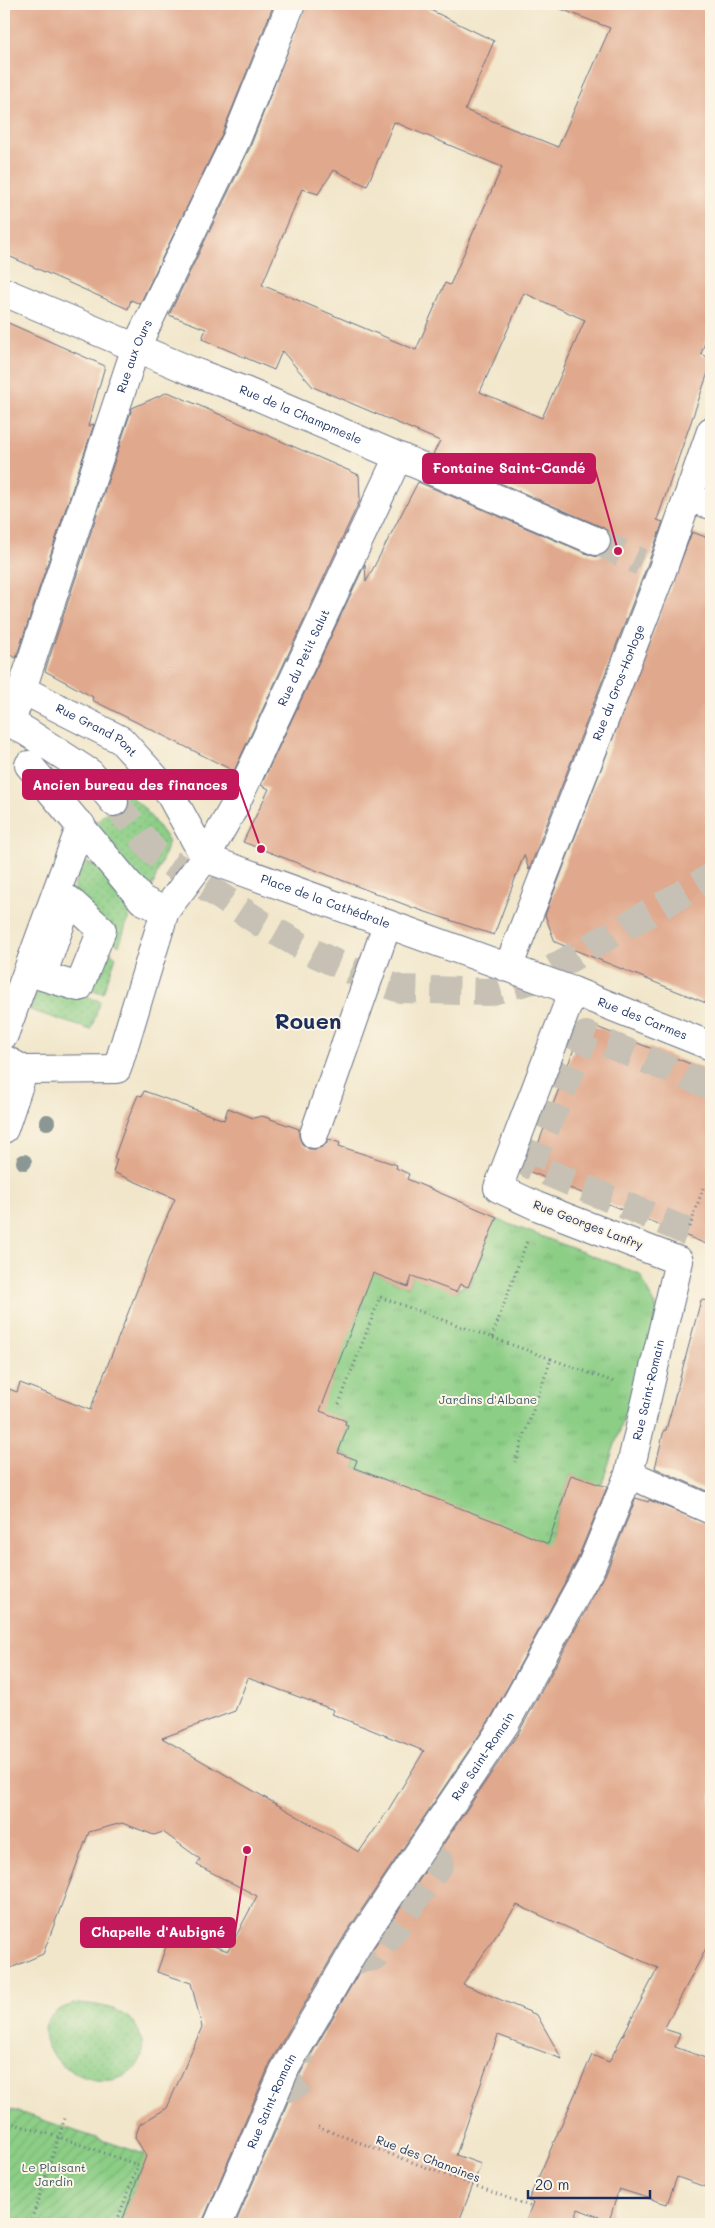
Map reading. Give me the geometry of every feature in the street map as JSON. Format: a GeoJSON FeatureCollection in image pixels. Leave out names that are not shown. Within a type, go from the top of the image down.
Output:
{"type":"FeatureCollection","features":[{"type":"Feature","properties":{"kind":"street","name":"Rue aux Ours"},"geometry":{"type":"LineString","coordinates":[[7,721],[23,690],[136,347],[236,140],[291,4]]}},
{"type":"Feature","properties":{"kind":"street","name":"Rue de la Champmesle"},"geometry":{"type":"LineString","coordinates":[[4,292],[245,391],[596,541]]}},
{"type":"Feature","properties":{"kind":"street","name":"Rue du Gros-Horloge"},"geometry":{"type":"LineString","coordinates":[[508,968],[651,567],[700,502],[711,431]]}},
{"type":"Feature","properties":{"kind":"street","name":"Rue du Petit Salut"},"geometry":{"type":"LineString","coordinates":[[205,858],[233,809],[398,457]]}},
{"type":"Feature","properties":{"kind":"street","name":"Rue Grand Pont"},"geometry":{"type":"LineString","coordinates":[[23,690],[121,740],[170,794],[205,858]]}},
{"type":"Feature","properties":{"kind":"street"},"geometry":{"type":"LineString","coordinates":[[7,721],[90,773],[114,802]]}},
{"type":"Feature","properties":{"kind":"street"},"geometry":{"type":"LineString","coordinates":[[29,765],[142,900],[165,911]]}},
{"type":"Feature","properties":{"kind":"street"},"geometry":{"type":"LineString","coordinates":[[4,1034],[81,825]]}},
{"type":"Feature","properties":{"kind":"street"},"geometry":{"type":"LineString","coordinates":[[4,1129],[14,1065],[117,1069],[165,911],[205,858]]}},
{"type":"Feature","properties":{"kind":"street","name":"Place de la Cathédrale"},"geometry":{"type":"LineString","coordinates":[[205,858],[573,991]]}},
{"type":"Feature","properties":{"kind":"street"},"geometry":{"type":"LineString","coordinates":[[314,1134],[387,925]]}},
{"type":"Feature","properties":{"kind":"street","name":"Rue des Carmes"},"geometry":{"type":"LineString","coordinates":[[573,991],[711,1046]]}},
{"type":"Feature","properties":{"kind":"street","name":"Rue Georges Lanfry"},"geometry":{"type":"LineString","coordinates":[[573,991],[498,1188],[540,1207],[679,1261]]}},
{"type":"Feature","properties":{"kind":"street","name":"Rue Saint-Romain"},"geometry":{"type":"LineString","coordinates":[[218,2224],[286,2067],[359,1942],[505,1724],[591,1567],[629,1474],[679,1261]]}},
{"type":"Feature","properties":{"kind":"street"},"geometry":{"type":"LineString","coordinates":[[629,1474],[711,1510]]}},
{"type":"Feature","properties":{"kind":"path"},"geometry":{"type":"LineString","coordinates":[[688,1232],[703,1188]]}},
{"type":"Feature","properties":{"kind":"path"},"geometry":{"type":"LineString","coordinates":[[492,1337],[540,1207]]}},
{"type":"Feature","properties":{"kind":"path"},"geometry":{"type":"LineString","coordinates":[[339,1404],[380,1297],[647,1394]]}},
{"type":"Feature","properties":{"kind":"path"},"geometry":{"type":"LineString","coordinates":[[515,1462],[552,1359]]}},
{"type":"Feature","properties":{"kind":"path"},"geometry":{"type":"LineString","coordinates":[[30,2224],[66,2118]]}},
{"type":"Feature","properties":{"kind":"path"},"geometry":{"type":"LineString","coordinates":[[4,2120],[138,2165],[116,2224]]}},
{"type":"Feature","properties":{"kind":"path","name":"Rue des Chanoines"},"geometry":{"type":"LineString","coordinates":[[318,2127],[532,2208]]}},
{"type":"Feature","properties":{"kind":"green space"},"geometry":{"type":"Polygon","coordinates":[[[127,793],[145,809],[169,841],[149,896],[95,823],[127,793]]]}},
{"type":"Feature","properties":{"kind":"green space"},"geometry":{"type":"Polygon","coordinates":[[[83,861],[113,874],[133,905],[119,946],[69,900],[83,861]]]}},
{"type":"Feature","properties":{"kind":"green space"},"geometry":{"type":"Polygon","coordinates":[[[97,941],[116,957],[103,993],[79,987],[97,941]]]}},
{"type":"Feature","properties":{"kind":"green space"},"geometry":{"type":"Polygon","coordinates":[[[58,987],[100,1001],[91,1030],[30,1010],[36,994],[58,987]]]}},
{"type":"Feature","properties":{"kind":"green space","name":"Jardins d'Albane"},"geometry":{"type":"Polygon","coordinates":[[[496,1219],[640,1274],[659,1314],[601,1486],[571,1475],[551,1535],[551,1546],[354,1468],[357,1460],[334,1451],[342,1431],[346,1432],[348,1426],[345,1424],[346,1421],[314,1415],[362,1303],[364,1295],[362,1294],[371,1272],[408,1287],[414,1271],[456,1292],[465,1285],[468,1287],[473,1276],[469,1274],[475,1263],[478,1264],[482,1256],[478,1254],[496,1219]]]}},
{"type":"Feature","properties":{"kind":"green space"},"geometry":{"type":"Polygon","coordinates":[[[78,2003],[112,2009],[130,2019],[140,2035],[142,2044],[140,2061],[134,2069],[126,2075],[106,2080],[86,2078],[68,2069],[54,2056],[45,2041],[45,2026],[56,2012],[78,2003]]]}},
{"type":"Feature","properties":{"kind":"green space","name":"Le Plaisant Jardin"},"geometry":{"type":"Polygon","coordinates":[[[4,2107],[147,2155],[121,2224],[4,2224],[4,2107]]]}},
{"type":"Feature","properties":{"kind":"building"},"geometry":{"type":"Polygon","coordinates":[[[4,4],[274,4],[222,134],[140,304],[131,300],[128,309],[4,254],[4,4]]]}},
{"type":"Feature","properties":{"kind":"building"},"geometry":{"type":"Polygon","coordinates":[[[306,4],[418,4],[494,41],[465,110],[558,147],[610,28],[553,6],[553,4],[711,4],[711,325],[701,354],[711,359],[711,364],[657,520],[663,522],[647,566],[529,870],[524,855],[494,935],[411,907],[243,842],[269,789],[261,785],[365,564],[366,582],[418,482],[590,555],[597,557],[605,554],[610,548],[612,540],[609,532],[602,527],[433,454],[440,441],[313,387],[282,351],[274,370],[202,339],[206,329],[169,315],[250,147],[306,4]],[[394,122],[367,186],[334,170],[318,194],[302,189],[262,285],[416,350],[445,283],[450,285],[502,167],[394,122]],[[524,293],[480,392],[542,418],[585,320],[524,293]]]}},
{"type":"Feature","properties":{"kind":"building"},"geometry":{"type":"Polygon","coordinates":[[[4,321],[105,366],[88,426],[94,424],[16,658],[4,652],[4,321]]]}},
{"type":"Feature","properties":{"kind":"building"},"geometry":{"type":"Polygon","coordinates":[[[168,392],[359,475],[360,500],[234,771],[92,700],[93,697],[45,671],[132,408],[168,392]]]}},
{"type":"Feature","properties":{"kind":"building"},"geometry":{"type":"Polygon","coordinates":[[[692,532],[711,539],[711,1005],[555,942],[545,915],[692,532]]]}},
{"type":"Feature","properties":{"kind":"building"},"geometry":{"type":"Polygon","coordinates":[[[584,1022],[711,1072],[711,1246],[528,1171],[584,1022]]]}},
{"type":"Feature","properties":{"kind":"building"},"geometry":{"type":"Polygon","coordinates":[[[144,1091],[224,1120],[228,1108],[253,1118],[262,1116],[299,1129],[302,1144],[309,1149],[317,1149],[324,1146],[329,1139],[340,1143],[339,1146],[397,1165],[396,1168],[409,1174],[407,1179],[497,1217],[468,1287],[460,1284],[456,1292],[412,1276],[408,1287],[373,1273],[320,1411],[346,1421],[345,1424],[348,1426],[338,1453],[357,1460],[354,1468],[502,1524],[548,1544],[571,1475],[607,1487],[577,1560],[492,1716],[346,1933],[272,2059],[203,2224],[121,2224],[146,2156],[135,2137],[140,2124],[167,2108],[202,2027],[191,1983],[157,1972],[170,1935],[191,1942],[192,1939],[228,1951],[257,1896],[197,1865],[200,1859],[163,1832],[154,1835],[122,1823],[89,1832],[43,1954],[4,1971],[4,1387],[17,1392],[20,1383],[90,1410],[157,1239],[175,1199],[113,1172],[117,1159],[114,1158],[128,1119],[138,1095],[142,1096],[144,1091]],[[248,1678],[235,1711],[162,1738],[359,1852],[387,1812],[424,1751],[332,1714],[334,1710],[248,1678]]]}},
{"type":"Feature","properties":{"kind":"building"},"geometry":{"type":"Polygon","coordinates":[[[701,1300],[711,1301],[711,1493],[655,1468],[701,1300]]]}},
{"type":"Feature","properties":{"kind":"building"},"geometry":{"type":"Polygon","coordinates":[[[636,1498],[648,1502],[649,1500],[711,1525],[711,1939],[664,2029],[680,2034],[675,2047],[711,2060],[711,2189],[677,2177],[667,2204],[619,2189],[609,2221],[578,2209],[574,2224],[525,2224],[533,2202],[528,2201],[592,2055],[609,2062],[658,1968],[517,1905],[463,1984],[537,2015],[562,2059],[498,2035],[456,2155],[481,2164],[458,2224],[235,2224],[300,2074],[372,1950],[519,1732],[605,1575],[636,1498]]]}},
{"type":"Feature","properties":{"kind":"tunnel"},"geometry":{"type":"LineString","coordinates":[[596,541],[641,562]]}},
{"type":"Feature","properties":{"kind":"tunnel"},"geometry":{"type":"LineString","coordinates":[[114,802],[155,853],[262,924],[316,954],[361,975],[400,989],[489,992],[533,980],[711,877]]}},
{"type":"Feature","properties":{"kind":"tunnel"},"geometry":{"type":"LineString","coordinates":[[688,1232],[530,1165],[586,1035],[711,1086]]}},
{"type":"Feature","properties":{"kind":"tunnel"},"geometry":{"type":"LineString","coordinates":[[348,1961],[375,1957],[440,1863],[420,1851]]}},
{"type":"Feature","properties":{"kind":"tunnel"},"geometry":{"type":"LineString","coordinates":[[279,2084],[290,2088],[304,2079],[297,2050]]}},
{"type":"Feature","properties":{"kind":"place","name":"Fontaine Saint-Candé"},"geometry":{"type":"Point","coordinates":[618,551]}},
{"type":"Feature","properties":{"kind":"place","name":"Ancien bureau des finances"},"geometry":{"type":"Point","coordinates":[261,849]}},
{"type":"Feature","properties":{"kind":"place","name":"Chapelle d'Aubigné"},"geometry":{"type":"Point","coordinates":[247,1850]}},
{"type":"Feature","properties":{"kind":"district","name":"Rouen"},"geometry":{"type":"Point","coordinates":[308,1021]}}]}
